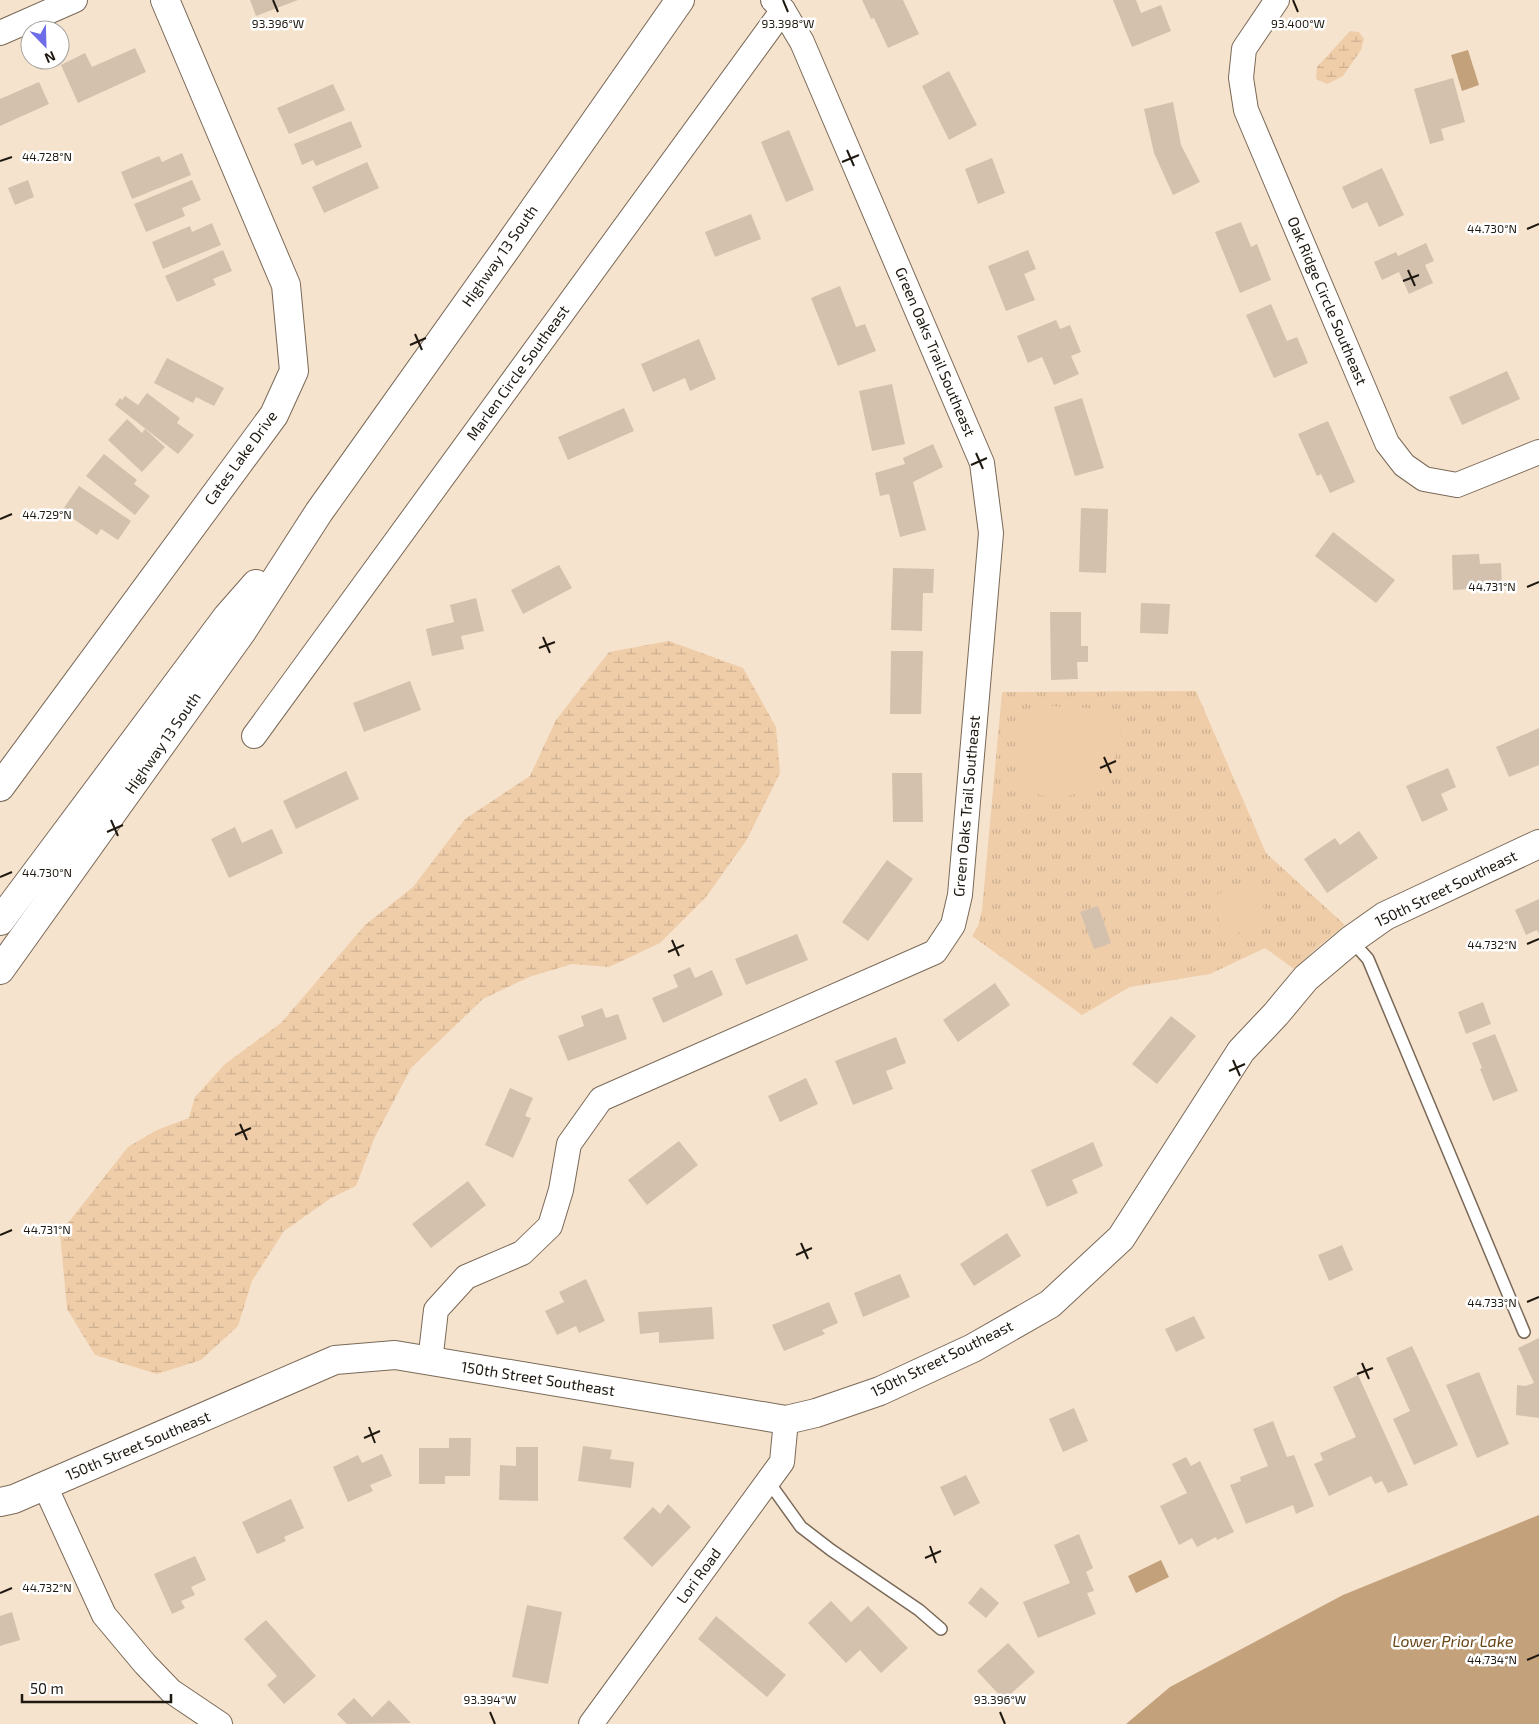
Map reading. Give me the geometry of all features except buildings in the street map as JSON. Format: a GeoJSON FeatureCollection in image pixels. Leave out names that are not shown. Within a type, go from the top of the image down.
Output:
{"type":"FeatureCollection","features":[{"type":"Feature","properties":{"kind":"street"},"geometry":{"type":"LineString","coordinates":[[0,33],[75,0]]}},
{"type":"Feature","properties":{"kind":"street","name":"Cates Lake Drive"},"geometry":{"type":"LineString","coordinates":[[0,787],[274,415],[294,371],[286,285],[165,0]]}},
{"type":"Feature","properties":{"kind":"street","name":"Highway 13 South"},"geometry":{"type":"LineString","coordinates":[[0,970],[243,630],[319,512],[680,0]]}},
{"type":"Feature","properties":{"kind":"street","name":"Oak Ridge Circle Southeast"},"geometry":{"type":"LineString","coordinates":[[1277,0],[1244,49],[1241,78],[1246,110],[1387,443],[1404,465],[1424,479],[1457,485],[1539,452]]}},
{"type":"Feature","properties":{"kind":"street","name":"Marlen Circle Southeast"},"geometry":{"type":"LineString","coordinates":[[254,736],[778,5]]}},
{"type":"Feature","properties":{"kind":"street","name":"Green Oaks Trail Southeast"},"geometry":{"type":"LineString","coordinates":[[430,1362],[436,1310],[466,1277],[522,1253],[550,1226],[561,1190],[569,1144],[601,1099],[935,952],[953,925],[960,895],[991,533],[982,463],[802,42],[778,5]]}},
{"type":"Feature","properties":{"kind":"street","name":"Highway 13 South"},"geometry":{"type":"LineString","coordinates":[[0,921],[227,617],[319,512]]}},
{"type":"Feature","properties":{"kind":"street","name":"150th Street Southeast"},"geometry":{"type":"LineString","coordinates":[[0,1502],[14,1499],[45,1486],[335,1360],[395,1355],[786,1420],[816,1413],[880,1391],[972,1348],[1050,1304],[1121,1238],[1241,1051],[1276,1014],[1306,978],[1351,940],[1385,916],[1539,844]]}},
{"type":"Feature","properties":{"kind":"street","name":"Lori Road"},"geometry":{"type":"LineString","coordinates":[[591,1724],[782,1462],[786,1420]]}},
{"type":"Feature","properties":{"kind":"street"},"geometry":{"type":"LineString","coordinates":[[45,1486],[104,1615],[145,1664],[171,1691],[220,1724]]}},
{"type":"Feature","properties":{"kind":"lane"},"geometry":{"type":"LineString","coordinates":[[1351,940],[1368,959],[1524,1332]]}},
{"type":"Feature","properties":{"kind":"lane"},"geometry":{"type":"LineString","coordinates":[[768,1481],[801,1527],[831,1550],[920,1610],[941,1629]]}},
{"type":"Feature","properties":{"kind":"green space"},"geometry":{"type":"Polygon","coordinates":[[[1350,31],[1359,32],[1364,39],[1361,50],[1343,76],[1327,84],[1316,79],[1317,67],[1350,31]]]}},
{"type":"Feature","properties":{"kind":"green space"},"geometry":{"type":"Polygon","coordinates":[[[669,641],[743,668],[776,727],[780,773],[746,841],[706,897],[660,943],[609,967],[572,964],[529,977],[483,999],[411,1068],[374,1139],[356,1186],[331,1198],[284,1231],[252,1281],[238,1326],[201,1360],[157,1374],[95,1355],[67,1309],[60,1233],[128,1147],[157,1130],[189,1118],[195,1097],[225,1064],[281,1023],[365,925],[413,887],[465,819],[530,776],[556,720],[609,652],[669,641]]]}},
{"type":"Feature","properties":{"kind":"green space"},"geometry":{"type":"Polygon","coordinates":[[[1196,691],[1266,853],[1345,925],[1294,969],[1265,948],[1210,974],[1130,987],[1082,1015],[972,936],[978,926],[982,910],[1002,692],[1196,691]]]}},
{"type":"Feature","properties":{"kind":"green space"},"geometry":{"type":"Polygon","coordinates":[[[1045,706],[1108,709],[1116,719],[1120,729],[1117,752],[1111,767],[1091,787],[1078,793],[1064,796],[1035,794],[1020,788],[1022,726],[1045,706]]]}},
{"type":"Feature","properties":{"kind":"green space"},"geometry":{"type":"Polygon","coordinates":[[[1250,879],[1269,919],[1227,938],[1209,898],[1250,879]]]}},
{"type":"Feature","properties":{"kind":"water"},"geometry":{"type":"Polygon","coordinates":[[[1468,50],[1479,85],[1462,91],[1451,55],[1468,50]]]}},
{"type":"Feature","properties":{"kind":"water","name":"Lower Prior Lake"},"geometry":{"type":"Polygon","coordinates":[[[1539,1515],[1539,1724],[1126,1724],[1170,1687],[1343,1595],[1539,1515]]]}},
{"type":"Feature","properties":{"kind":"water"},"geometry":{"type":"Polygon","coordinates":[[[1161,1560],[1169,1577],[1136,1593],[1128,1576],[1161,1560]]]}}]}
